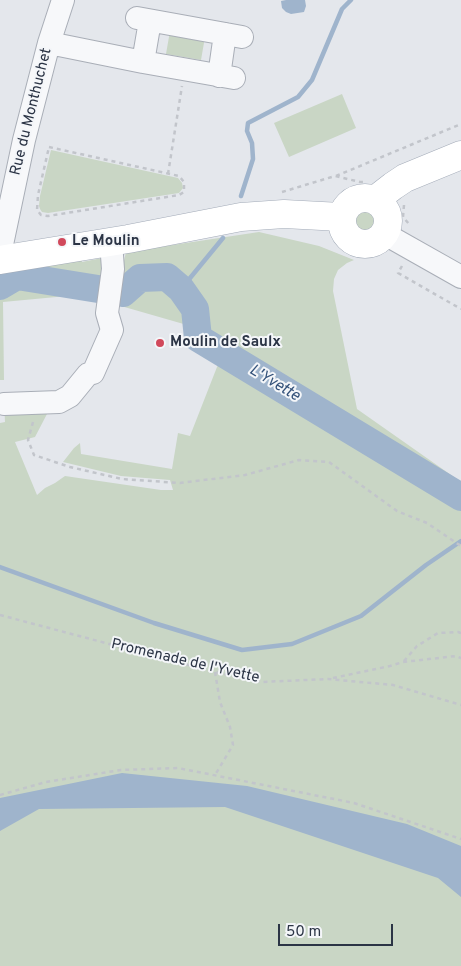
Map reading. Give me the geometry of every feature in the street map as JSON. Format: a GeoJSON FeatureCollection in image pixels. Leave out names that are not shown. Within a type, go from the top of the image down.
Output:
{"type":"FeatureCollection","features":[{"type":"Feature","properties":{"kind":"main road"},"geometry":{"type":"LineString","coordinates":[[376,200],[405,178],[461,155]]}},
{"type":"Feature","properties":{"kind":"main road"},"geometry":{"type":"LineString","coordinates":[[368,198],[376,200],[381,204],[388,216],[388,223],[383,236],[370,244],[354,242],[348,238],[341,224],[344,210],[354,200],[368,198]]}},
{"type":"Feature","properties":{"kind":"main road"},"geometry":{"type":"LineString","coordinates":[[0,260],[110,242],[241,217],[284,214],[341,217]]}},
{"type":"Feature","properties":{"kind":"street","name":"Rue du Monthuchet"},"geometry":{"type":"LineString","coordinates":[[0,254],[24,140],[49,43],[63,0]]}},
{"type":"Feature","properties":{"kind":"street"},"geometry":{"type":"LineString","coordinates":[[49,43],[144,62],[185,70],[227,77],[233,36],[144,19],[144,62]]}},
{"type":"Feature","properties":{"kind":"street"},"geometry":{"type":"LineString","coordinates":[[386,230],[392,238],[461,278]]}},
{"type":"Feature","properties":{"kind":"street"},"geometry":{"type":"LineString","coordinates":[[4,404],[59,402],[70,396],[88,374],[93,373],[112,330],[107,313],[113,269],[110,242]]}},
{"type":"Feature","properties":{"kind":"path"},"geometry":{"type":"LineString","coordinates":[[168,174],[185,70]]}},
{"type":"Feature","properties":{"kind":"path"},"geometry":{"type":"LineString","coordinates":[[335,176],[461,124]]}},
{"type":"Feature","properties":{"kind":"path"},"geometry":{"type":"LineString","coordinates":[[49,147],[168,174],[179,176],[183,179],[185,188],[182,194],[48,216],[41,215],[37,210],[38,195],[49,147]]}},
{"type":"Feature","properties":{"kind":"path"},"geometry":{"type":"LineString","coordinates":[[398,273],[461,309]]}},
{"type":"Feature","properties":{"kind":"path"},"geometry":{"type":"LineString","coordinates":[[38,403],[28,440],[34,455],[61,464],[122,479],[180,483],[245,475],[299,460],[329,462],[397,511],[427,523],[461,546]]}},
{"type":"Feature","properties":{"kind":"path","name":"Promenade de l'Yvette"},"geometry":{"type":"LineString","coordinates":[[0,615],[215,672],[260,682],[328,679],[393,685],[461,705]]}},
{"type":"Feature","properties":{"kind":"path"},"geometry":{"type":"LineString","coordinates":[[403,662],[417,646],[438,633],[461,633]]}},
{"type":"Feature","properties":{"kind":"path"},"geometry":{"type":"LineString","coordinates":[[328,679],[403,662],[456,656],[461,658]]}},
{"type":"Feature","properties":{"kind":"path"},"geometry":{"type":"LineString","coordinates":[[215,672],[220,702],[230,727],[233,745],[215,775]]}},
{"type":"Feature","properties":{"kind":"path"},"geometry":{"type":"LineString","coordinates":[[0,795],[46,782],[120,770],[178,768],[354,804],[461,839]]}},
{"type":"Feature","properties":{"kind":"green space"},"geometry":{"type":"Polygon","coordinates":[[[170,31],[205,37],[201,60],[166,54],[170,31]]]}},
{"type":"Feature","properties":{"kind":"green space"},"geometry":{"type":"Polygon","coordinates":[[[342,94],[356,128],[289,157],[274,123],[342,94]]]}},
{"type":"Feature","properties":{"kind":"green space"},"geometry":{"type":"Polygon","coordinates":[[[51,150],[178,178],[183,188],[179,193],[48,213],[42,212],[39,206],[40,196],[51,150]]]}},
{"type":"Feature","properties":{"kind":"green space"},"geometry":{"type":"Polygon","coordinates":[[[365,208],[376,212],[380,223],[376,234],[365,238],[354,234],[350,223],[354,212],[365,208]]]}},
{"type":"Feature","properties":{"kind":"green space"},"geometry":{"type":"Polygon","coordinates":[[[259,232],[319,246],[354,260],[338,270],[334,279],[333,291],[357,409],[461,482],[461,966],[0,966],[0,423],[5,422],[4,401],[47,414],[35,437],[15,442],[37,495],[65,476],[161,490],[173,490],[170,480],[121,476],[63,462],[80,443],[81,454],[172,469],[178,433],[190,436],[217,367],[227,349],[187,325],[114,304],[126,252],[259,232]]]}},
{"type":"Feature","properties":{"kind":"green space"},"geometry":{"type":"Polygon","coordinates":[[[81,257],[82,262],[102,258],[103,301],[67,296],[3,302],[4,380],[0,380],[0,273],[14,268],[81,257]]]}},
{"type":"Feature","properties":{"kind":"water"},"geometry":{"type":"Polygon","coordinates":[[[305,0],[304,12],[291,14],[286,12],[282,8],[281,1],[305,0]]]}},
{"type":"Feature","properties":{"kind":"water"},"geometry":{"type":"Polygon","coordinates":[[[122,773],[247,786],[407,824],[461,846],[461,897],[438,878],[225,807],[39,809],[0,831],[0,798],[122,773]]]}},
{"type":"Feature","properties":{"kind":"waterway"},"geometry":{"type":"LineString","coordinates":[[241,196],[253,159],[252,143],[247,131],[248,123],[298,97],[312,80],[342,9],[351,0]]}},
{"type":"Feature","properties":{"kind":"waterway"},"geometry":{"type":"LineString","coordinates":[[181,289],[223,238]]}},
{"type":"Feature","properties":{"kind":"waterway","name":"L'Yvette"},"geometry":{"type":"LineString","coordinates":[[0,286],[17,276],[123,293],[140,278],[167,277],[181,289],[195,309],[198,338],[461,497]]}},
{"type":"Feature","properties":{"kind":"waterway"},"geometry":{"type":"LineString","coordinates":[[0,567],[154,623],[242,650],[292,644],[361,616],[426,565],[461,541]]}},
{"type":"Feature","properties":{"kind":"place","name":"Le Moulin"},"geometry":{"type":"Point","coordinates":[62,242]}},
{"type":"Feature","properties":{"kind":"place","name":"Moulin de Saulx"},"geometry":{"type":"Point","coordinates":[160,343]}}]}
